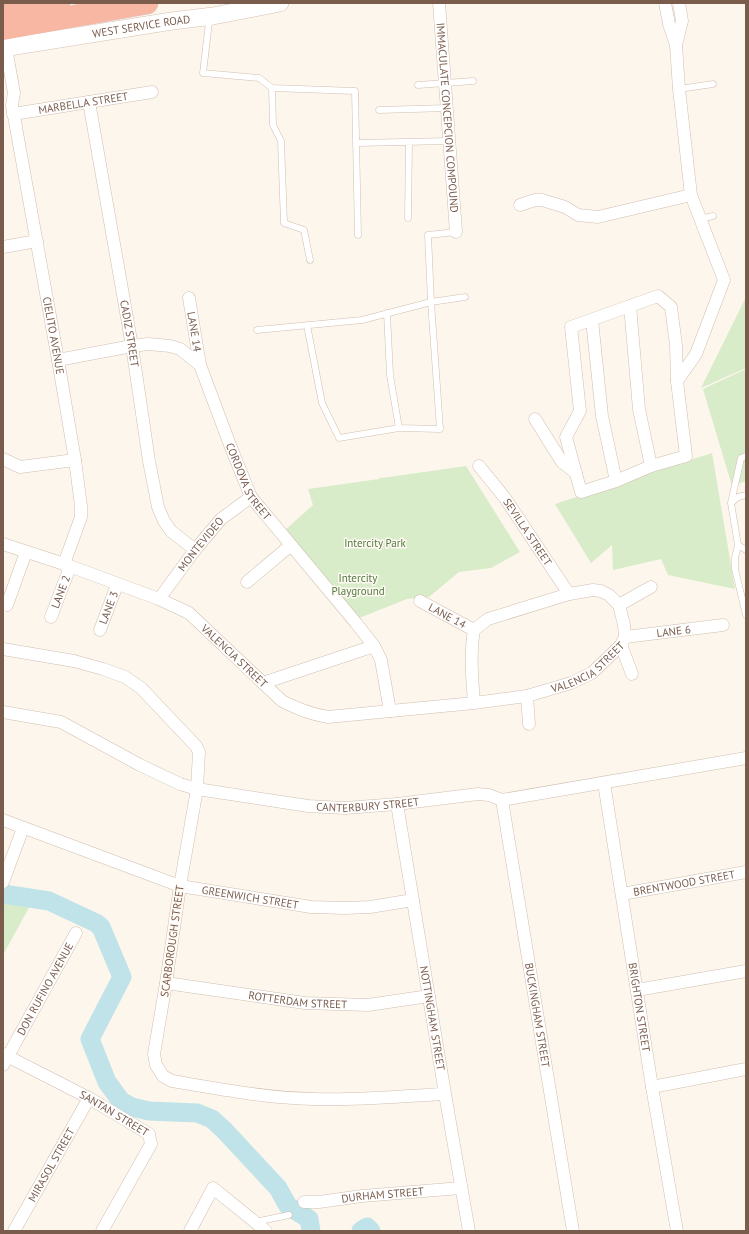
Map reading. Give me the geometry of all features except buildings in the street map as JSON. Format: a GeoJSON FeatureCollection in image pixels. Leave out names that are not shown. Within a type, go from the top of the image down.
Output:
{"type":"FeatureCollection","features":[{"type":"Feature","properties":{"kind":"highway"},"geometry":{"type":"LineString","coordinates":[[3,14],[60,3]]}},
{"type":"Feature","properties":{"kind":"highway"},"geometry":{"type":"LineString","coordinates":[[3,22],[95,3]]}},
{"type":"Feature","properties":{"kind":"highway"},"geometry":{"type":"LineString","coordinates":[[4,42],[146,3]]}},
{"type":"Feature","properties":{"kind":"main road","name":"WEST SERVICE ROAD"},"geometry":{"type":"LineString","coordinates":[[4,42],[213,16],[280,3]]}},
{"type":"Feature","properties":{"kind":"street","name":"IMMACULATE CONCEPCION COMPOUND"},"geometry":{"type":"LineString","coordinates":[[439,3],[456,232]]}},
{"type":"Feature","properties":{"kind":"street"},"geometry":{"type":"LineString","coordinates":[[665,3],[669,24],[676,45],[679,89],[691,195],[724,280],[696,354],[677,381]]}},
{"type":"Feature","properties":{"kind":"street"},"geometry":{"type":"LineString","coordinates":[[676,45],[682,21],[679,3]]}},
{"type":"Feature","properties":{"kind":"street","name":"CIELITO AVENUE"},"geometry":{"type":"LineString","coordinates":[[4,42],[7,74],[14,93],[12,110],[58,360],[75,460],[81,506],[81,517],[67,566]]}},
{"type":"Feature","properties":{"kind":"street","name":"MARBELLA STREET"},"geometry":{"type":"LineString","coordinates":[[12,110],[89,102],[152,92]]}},
{"type":"Feature","properties":{"kind":"street"},"geometry":{"type":"LineString","coordinates":[[3,96],[12,110]]}},
{"type":"Feature","properties":{"kind":"street","name":"CADIZ STREET"},"geometry":{"type":"LineString","coordinates":[[89,102],[132,346],[149,461],[158,507],[164,521],[171,531],[195,550]]}},
{"type":"Feature","properties":{"kind":"street"},"geometry":{"type":"LineString","coordinates":[[520,205],[534,200],[542,200],[565,207],[578,215],[598,217],[691,195]]}},
{"type":"Feature","properties":{"kind":"street"},"geometry":{"type":"LineString","coordinates":[[3,247],[37,242]]}},
{"type":"Feature","properties":{"kind":"street"},"geometry":{"type":"LineString","coordinates":[[658,296],[671,307],[676,345],[677,381],[686,456],[651,466],[616,481],[582,492],[566,438],[580,411],[571,327],[592,320],[658,296]]}},
{"type":"Feature","properties":{"kind":"street","name":"LANE 14"},"geometry":{"type":"LineString","coordinates":[[189,298],[200,365]]}},
{"type":"Feature","properties":{"kind":"street"},"geometry":{"type":"LineString","coordinates":[[630,306],[639,409],[651,466]]}},
{"type":"Feature","properties":{"kind":"street"},"geometry":{"type":"LineString","coordinates":[[592,320],[602,416],[616,481]]}},
{"type":"Feature","properties":{"kind":"street"},"geometry":{"type":"LineString","coordinates":[[58,360],[148,344],[170,346],[180,350],[200,365]]}},
{"type":"Feature","properties":{"kind":"street"},"geometry":{"type":"LineString","coordinates":[[676,345],[696,354]]}},
{"type":"Feature","properties":{"kind":"street","name":"CORDOVA STREET"},"geometry":{"type":"LineString","coordinates":[[200,365],[230,445],[252,497],[374,646],[381,660],[390,711]]}},
{"type":"Feature","properties":{"kind":"street"},"geometry":{"type":"LineString","coordinates":[[535,419],[562,462],[576,473]]}},
{"type":"Feature","properties":{"kind":"street"},"geometry":{"type":"LineString","coordinates":[[550,443],[566,438]]}},
{"type":"Feature","properties":{"kind":"street"},"geometry":{"type":"LineString","coordinates":[[3,459],[20,467],[75,460]]}},
{"type":"Feature","properties":{"kind":"street","name":"SEVILLA STREET"},"geometry":{"type":"LineString","coordinates":[[482,469],[505,498],[570,594]]}},
{"type":"Feature","properties":{"kind":"street","name":"MONTEVIDEO"},"geometry":{"type":"LineString","coordinates":[[159,599],[195,550],[221,519],[252,497]]}},
{"type":"Feature","properties":{"kind":"street","name":"VALENCIA STREET"},"geometry":{"type":"LineString","coordinates":[[3,544],[159,599],[189,613],[282,701],[299,710],[313,715],[328,717],[474,703],[527,696],[571,682],[592,673],[623,641],[624,625],[619,605]]}},
{"type":"Feature","properties":{"kind":"street"},"geometry":{"type":"LineString","coordinates":[[247,582],[291,545]]}},
{"type":"Feature","properties":{"kind":"street"},"geometry":{"type":"LineString","coordinates":[[7,605],[26,552]]}},
{"type":"Feature","properties":{"kind":"street","name":"LANE 2"},"geometry":{"type":"LineString","coordinates":[[51,617],[67,566]]}},
{"type":"Feature","properties":{"kind":"street","name":"LANE 3"},"geometry":{"type":"LineString","coordinates":[[100,630],[118,585]]}},
{"type":"Feature","properties":{"kind":"street"},"geometry":{"type":"LineString","coordinates":[[474,703],[472,642],[474,630],[488,619],[570,594],[592,590],[601,591],[609,595],[619,605],[651,587]]}},
{"type":"Feature","properties":{"kind":"street","name":"LANE 14"},"geometry":{"type":"LineString","coordinates":[[420,601],[474,630]]}},
{"type":"Feature","properties":{"kind":"street","name":"LANE 6"},"geometry":{"type":"LineString","coordinates":[[623,641],[723,626]]}},
{"type":"Feature","properties":{"kind":"street"},"geometry":{"type":"LineString","coordinates":[[623,641],[632,674]]}},
{"type":"Feature","properties":{"kind":"street"},"geometry":{"type":"LineString","coordinates":[[262,683],[374,646]]}},
{"type":"Feature","properties":{"kind":"street","name":"SCARBOROUGH STREET"},"geometry":{"type":"LineString","coordinates":[[3,649],[74,661],[125,677],[141,688],[196,746],[199,752],[197,789],[180,886],[154,1054],[156,1066],[163,1076],[172,1081],[248,1094],[314,1099],[445,1094]]}},
{"type":"Feature","properties":{"kind":"street"},"geometry":{"type":"LineString","coordinates":[[527,696],[530,724]]}},
{"type":"Feature","properties":{"kind":"street","name":"CANTERBURY STREET"},"geometry":{"type":"LineString","coordinates":[[3,712],[61,722],[140,765],[180,784],[197,789],[315,806],[345,808],[397,804],[478,794],[489,795],[502,800],[746,758]]}},
{"type":"Feature","properties":{"kind":"street","name":"BRIGHTON STREET"},"geometry":{"type":"LineString","coordinates":[[604,783],[676,1231]]}},
{"type":"Feature","properties":{"kind":"street","name":"BUCKINGHAM STREET"},"geometry":{"type":"LineString","coordinates":[[502,800],[572,1231]]}},
{"type":"Feature","properties":{"kind":"street","name":"NOTTINGHAM STREET"},"geometry":{"type":"LineString","coordinates":[[397,804],[469,1231]]}},
{"type":"Feature","properties":{"kind":"street","name":"GREENWICH STREET"},"geometry":{"type":"LineString","coordinates":[[3,820],[180,886],[311,907],[358,908],[413,900]]}},
{"type":"Feature","properties":{"kind":"street"},"geometry":{"type":"LineString","coordinates":[[3,882],[23,828]]}},
{"type":"Feature","properties":{"kind":"street","name":"BRENTWOOD STREET"},"geometry":{"type":"LineString","coordinates":[[622,894],[746,872]]}},
{"type":"Feature","properties":{"kind":"street","name":"DON RUFINO AVENUE"},"geometry":{"type":"LineString","coordinates":[[5,1058],[76,933]]}},
{"type":"Feature","properties":{"kind":"street"},"geometry":{"type":"LineString","coordinates":[[637,990],[746,971]]}},
{"type":"Feature","properties":{"kind":"street","name":"ROTTERDAM STREET"},"geometry":{"type":"LineString","coordinates":[[166,983],[305,1003],[368,1006],[429,996]]}},
{"type":"Feature","properties":{"kind":"street","name":"SANTAN STREET"},"geometry":{"type":"LineString","coordinates":[[5,1058],[89,1098],[150,1134],[151,1144],[102,1231]]}},
{"type":"Feature","properties":{"kind":"street"},"geometry":{"type":"LineString","coordinates":[[652,1088],[746,1069]]}},
{"type":"Feature","properties":{"kind":"street","name":"MIRASOL STREET"},"geometry":{"type":"LineString","coordinates":[[14,1231],[89,1098]]}},
{"type":"Feature","properties":{"kind":"street"},"geometry":{"type":"LineString","coordinates":[[190,1231],[213,1188],[266,1231]]}},
{"type":"Feature","properties":{"kind":"street","name":"DURHAM STREET"},"geometry":{"type":"LineString","coordinates":[[304,1202],[319,1202],[362,1196],[461,1188]]}},
{"type":"Feature","properties":{"kind":"lane"},"geometry":{"type":"LineString","coordinates":[[213,16],[209,22],[203,72],[259,78],[272,88],[355,91],[358,235]]}},
{"type":"Feature","properties":{"kind":"lane"},"geometry":{"type":"LineString","coordinates":[[418,85],[473,81]]}},
{"type":"Feature","properties":{"kind":"lane"},"geometry":{"type":"LineString","coordinates":[[679,89],[713,84]]}},
{"type":"Feature","properties":{"kind":"lane"},"geometry":{"type":"LineString","coordinates":[[272,88],[273,124],[281,140],[284,224],[304,230],[310,260]]}},
{"type":"Feature","properties":{"kind":"lane"},"geometry":{"type":"LineString","coordinates":[[379,110],[446,108]]}},
{"type":"Feature","properties":{"kind":"lane"},"geometry":{"type":"LineString","coordinates":[[357,143],[449,141]]}},
{"type":"Feature","properties":{"kind":"lane"},"geometry":{"type":"LineString","coordinates":[[408,218],[410,142]]}},
{"type":"Feature","properties":{"kind":"lane"},"geometry":{"type":"LineString","coordinates":[[700,219],[713,216]]}},
{"type":"Feature","properties":{"kind":"lane"},"geometry":{"type":"LineString","coordinates":[[307,325],[322,403],[339,438],[398,428],[440,429],[428,236],[456,232]]}},
{"type":"Feature","properties":{"kind":"lane"},"geometry":{"type":"LineString","coordinates":[[257,330],[362,320],[387,312],[431,302],[465,297]]}},
{"type":"Feature","properties":{"kind":"lane"},"geometry":{"type":"LineString","coordinates":[[387,312],[390,375],[398,428]]}},
{"type":"Feature","properties":{"kind":"lane"},"geometry":{"type":"LineString","coordinates":[[746,456],[741,458],[731,503],[738,545],[735,558],[735,569],[746,614]]}},
{"type":"Feature","properties":{"kind":"lane"},"geometry":{"type":"LineString","coordinates":[[731,503],[738,496],[746,495]]}},
{"type":"Feature","properties":{"kind":"lane"},"geometry":{"type":"LineString","coordinates":[[738,545],[746,550]]}},
{"type":"Feature","properties":{"kind":"lane"},"geometry":{"type":"LineString","coordinates":[[255,1222],[289,1215]]}},
{"type":"Feature","properties":{"kind":"green space"},"geometry":{"type":"Polygon","coordinates":[[[746,297],[746,368],[701,388],[746,297]]]}},
{"type":"Feature","properties":{"kind":"green space"},"geometry":{"type":"Polygon","coordinates":[[[746,369],[746,481],[732,486],[703,389],[746,369]]]}},
{"type":"Feature","properties":{"kind":"green space"},"geometry":{"type":"Polygon","coordinates":[[[712,453],[735,589],[668,575],[661,559],[613,570],[612,545],[591,563],[555,504],[712,453]]]}},
{"type":"Feature","properties":{"kind":"green space","name":"Intercity Park"},"geometry":{"type":"Polygon","coordinates":[[[466,466],[520,552],[491,568],[459,572],[429,597],[407,599],[354,620],[284,531],[313,505],[308,489],[379,479],[381,477],[466,466]]]}},
{"type":"Feature","properties":{"kind":"green space"},"geometry":{"type":"Polygon","coordinates":[[[3,902],[31,904],[3,955],[3,902]]]}},
{"type":"Feature","properties":{"kind":"waterway"},"geometry":{"type":"LineString","coordinates":[[3,894],[49,901],[96,923],[101,927],[122,977],[90,1039],[107,1082],[121,1101],[132,1107],[149,1111],[197,1113],[212,1119],[278,1188],[288,1206],[309,1219],[311,1231]]}},
{"type":"Feature","properties":{"kind":"waterway"},"geometry":{"type":"LineString","coordinates":[[361,1231],[367,1227],[371,1231]]}},
{"type":"Feature","properties":{"kind":"park label","name":"Intercity Playground"},"geometry":{"type":"Point","coordinates":[358,584]}}]}
